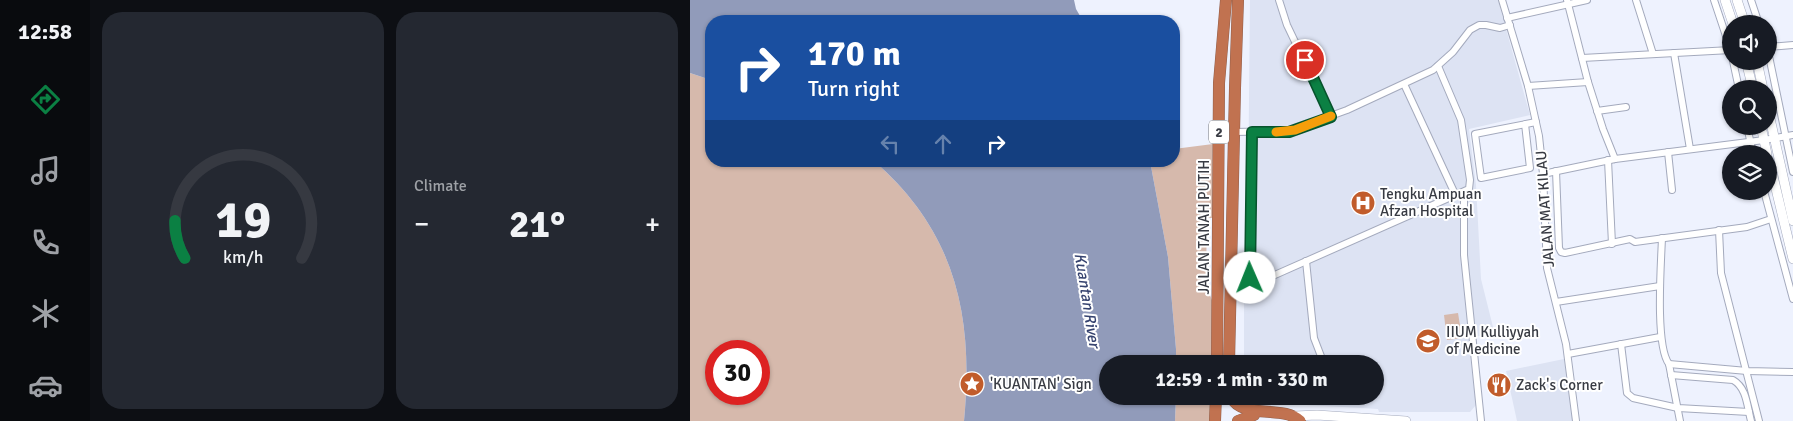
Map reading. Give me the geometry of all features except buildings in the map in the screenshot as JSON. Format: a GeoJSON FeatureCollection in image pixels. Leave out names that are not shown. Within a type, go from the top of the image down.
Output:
{"type":"FeatureCollection","features":[{"type":"Feature","properties":{"kind":"highway","name":"JALAN TANAH PUTIH"},"geometry":{"type":"LineString","coordinates":[[1217,355],[1220,120],[1218,83],[1226,0]]}},
{"type":"Feature","properties":{"kind":"highway","name":"JALAN TANAH PUTIH"},"geometry":{"type":"LineString","coordinates":[[1229,355],[1234,88],[1238,0]]}},
{"type":"Feature","properties":{"kind":"highway"},"geometry":{"type":"LineString","coordinates":[[1220,120],[1226,122],[1230,118],[1234,88]]}},
{"type":"Feature","properties":{"kind":"highway"},"geometry":{"type":"LineString","coordinates":[[1218,264],[1231,281],[1218,294]]}},
{"type":"Feature","properties":{"kind":"highway"},"geometry":{"type":"LineString","coordinates":[[1215,421],[1216,405]]}},
{"type":"Feature","properties":{"kind":"highway"},"geometry":{"type":"LineString","coordinates":[[1236,405],[1238,408],[1254,415],[1298,418]]}},
{"type":"Feature","properties":{"kind":"highway"},"geometry":{"type":"LineString","coordinates":[[1238,421],[1254,415]]}},
{"type":"Feature","properties":{"kind":"main road"},"geometry":{"type":"LineString","coordinates":[[1725,0],[1730,15]]}},
{"type":"Feature","properties":{"kind":"main road"},"geometry":{"type":"LineString","coordinates":[[1737,0],[1743,15]]}},
{"type":"Feature","properties":{"kind":"main road"},"geometry":{"type":"LineString","coordinates":[[1763,135],[1765,145]]}},
{"type":"Feature","properties":{"kind":"main road"},"geometry":{"type":"LineString","coordinates":[[1773,135],[1793,221]]}},
{"type":"Feature","properties":{"kind":"main road"},"geometry":{"type":"LineString","coordinates":[[1777,193],[1793,259]]}},
{"type":"Feature","properties":{"kind":"main road"},"geometry":{"type":"LineString","coordinates":[[1298,418],[1406,421]]}},
{"type":"Feature","properties":{"kind":"street"},"geometry":{"type":"LineString","coordinates":[[1279,0],[1287,25],[1331,117]]}},
{"type":"Feature","properties":{"kind":"street","name":"JALAN MAT KILAU"},"geometry":{"type":"LineString","coordinates":[[1502,0],[1528,86],[1536,122],[1543,174],[1548,268],[1568,354],[1576,421]]}},
{"type":"Feature","properties":{"kind":"street"},"geometry":{"type":"LineString","coordinates":[[1508,18],[1568,2],[1587,0]]}},
{"type":"Feature","properties":{"kind":"street"},"geometry":{"type":"LineString","coordinates":[[1636,0],[1653,54]]}},
{"type":"Feature","properties":{"kind":"street"},"geometry":{"type":"LineString","coordinates":[[1714,0],[1722,24]]}},
{"type":"Feature","properties":{"kind":"street"},"geometry":{"type":"LineString","coordinates":[[1750,0],[1756,14]]}},
{"type":"Feature","properties":{"kind":"street"},"geometry":{"type":"LineString","coordinates":[[1568,2],[1588,82],[1612,160],[1612,244],[1630,239],[1635,242],[1747,227],[1771,219]]}},
{"type":"Feature","properties":{"kind":"street"},"geometry":{"type":"LineString","coordinates":[[1234,132],[1289,132],[1331,117],[1428,73],[1453,52],[1470,30],[1480,25],[1500,28],[1510,25]]}},
{"type":"Feature","properties":{"kind":"street"},"geometry":{"type":"LineString","coordinates":[[1777,46],[1793,45]]}},
{"type":"Feature","properties":{"kind":"street"},"geometry":{"type":"LineString","coordinates":[[1582,58],[1722,51]]}},
{"type":"Feature","properties":{"kind":"street"},"geometry":{"type":"LineString","coordinates":[[1674,53],[1690,149]]}},
{"type":"Feature","properties":{"kind":"street"},"geometry":{"type":"LineString","coordinates":[[1231,267],[1237,274],[1250,278],[1268,278],[1455,194],[1469,190],[1461,120],[1438,66]]}},
{"type":"Feature","properties":{"kind":"street"},"geometry":{"type":"LineString","coordinates":[[1772,70],[1793,172]]}},
{"type":"Feature","properties":{"kind":"street"},"geometry":{"type":"LineString","coordinates":[[1528,86],[1588,82]]}},
{"type":"Feature","properties":{"kind":"street"},"geometry":{"type":"LineString","coordinates":[[1404,84],[1455,194]]}},
{"type":"Feature","properties":{"kind":"street"},"geometry":{"type":"LineString","coordinates":[[1235,103],[1240,122],[1250,131],[1250,278]]}},
{"type":"Feature","properties":{"kind":"street"},"geometry":{"type":"LineString","coordinates":[[1597,111],[1626,107]]}},
{"type":"Feature","properties":{"kind":"street"},"geometry":{"type":"LineString","coordinates":[[1525,124],[1530,168],[1481,178],[1475,134],[1525,124],[1536,122]]}},
{"type":"Feature","properties":{"kind":"street"},"geometry":{"type":"LineString","coordinates":[[1749,135],[1751,145]]}},
{"type":"Feature","properties":{"kind":"street"},"geometry":{"type":"LineString","coordinates":[[1543,174],[1612,160],[1793,135]]}},
{"type":"Feature","properties":{"kind":"street"},"geometry":{"type":"LineString","coordinates":[[1668,152],[1672,190]]}},
{"type":"Feature","properties":{"kind":"street","name":"JALAN MAT KILAU"},"geometry":{"type":"LineString","coordinates":[[1556,172],[1559,248],[1561,252],[1565,253],[1612,244]]}},
{"type":"Feature","properties":{"kind":"street"},"geometry":{"type":"LineString","coordinates":[[1464,192],[1464,255],[1481,421]]}},
{"type":"Feature","properties":{"kind":"street"},"geometry":{"type":"LineString","coordinates":[[1766,200],[1793,299]]}},
{"type":"Feature","properties":{"kind":"street"},"geometry":{"type":"LineString","coordinates":[[1719,230],[1721,273],[1759,421]]}},
{"type":"Feature","properties":{"kind":"street"},"geometry":{"type":"LineString","coordinates":[[1662,238],[1660,337],[1665,359],[1669,364],[1680,421]]}},
{"type":"Feature","properties":{"kind":"street"},"geometry":{"type":"LineString","coordinates":[[1306,261],[1314,338],[1321,355]]}},
{"type":"Feature","properties":{"kind":"street"},"geometry":{"type":"LineString","coordinates":[[1231,281],[1243,281],[1250,278]]}},
{"type":"Feature","properties":{"kind":"street"},"geometry":{"type":"LineString","coordinates":[[1556,302],[1660,286]]}},
{"type":"Feature","properties":{"kind":"street"},"geometry":{"type":"LineString","coordinates":[[1568,354],[1660,337]]}},
{"type":"Feature","properties":{"kind":"street"},"geometry":{"type":"LineString","coordinates":[[1621,344],[1627,393],[1633,398],[1678,408],[1749,412]]}},
{"type":"Feature","properties":{"kind":"street"},"geometry":{"type":"LineString","coordinates":[[1669,364],[1747,372],[1793,372]]}},
{"type":"Feature","properties":{"kind":"street"},"geometry":{"type":"LineString","coordinates":[[1671,375],[1733,380],[1743,389],[1751,421]]}},
{"type":"Feature","properties":{"kind":"shaded area","name":"Tengku Ampuan Afzan Hospital"},"geometry":{"type":"Polygon","coordinates":[[[1250,0],[1498,0],[1530,115],[1469,129],[1476,185],[1481,279],[1495,335],[1468,337],[1476,405],[1470,412],[1379,412],[1378,409],[1305,405],[1384,405],[1384,355],[1244,355],[1244,277],[1248,200],[1250,0]]]}},
{"type":"Feature","properties":{"kind":"shaded area"},"geometry":{"type":"Polygon","coordinates":[[[690,73],[705,78],[705,167],[880,167],[902,188],[924,217],[941,247],[954,279],[962,312],[966,346],[964,421],[690,421],[690,73]]]}},
{"type":"Feature","properties":{"kind":"shaded area"},"geometry":{"type":"Polygon","coordinates":[[[1213,144],[1212,218],[1207,218],[1206,275],[1204,276],[1204,285],[1206,285],[1215,308],[1213,355],[1176,355],[1168,257],[1151,167],[1180,167],[1180,148],[1213,144]]]}},
{"type":"Feature","properties":{"kind":"shaded area"},"geometry":{"type":"Polygon","coordinates":[[[1458,313],[1462,338],[1447,340],[1444,315],[1458,313]]]}},
{"type":"Feature","properties":{"kind":"shaded area"},"geometry":{"type":"Polygon","coordinates":[[[1564,359],[1573,421],[1517,421],[1506,371],[1564,359]]]}},
{"type":"Feature","properties":{"kind":"shaded area"},"geometry":{"type":"Polygon","coordinates":[[[1176,405],[1212,405],[1212,421],[1175,421],[1176,405]]]}},
{"type":"Feature","properties":{"kind":"water"},"geometry":{"type":"Polygon","coordinates":[[[690,0],[1074,0],[1080,15],[705,15],[705,78],[690,73],[690,0]]]}},
{"type":"Feature","properties":{"kind":"water","name":"Kuantan River"},"geometry":{"type":"Polygon","coordinates":[[[880,167],[1151,167],[1168,257],[1176,355],[1099,355],[1099,405],[1176,405],[1175,421],[964,421],[966,346],[962,312],[954,279],[941,247],[924,217],[902,188],[880,167]]]}},
{"type":"Feature","properties":{"kind":"slow traffic"},"geometry":{"type":"LineString","coordinates":[[1276,132],[1289,132],[1331,116]]}},
{"type":"Feature","properties":{"kind":"place","name":"Tengku Ampuan Afzan Hospital"},"geometry":{"type":"Point","coordinates":[1363,203]}},
{"type":"Feature","properties":{"kind":"place","name":"IIUM Kulliyyah of Medicine"},"geometry":{"type":"Point","coordinates":[1428,341]}},
{"type":"Feature","properties":{"kind":"place","name":"'KUANTAN' Sign"},"geometry":{"type":"Point","coordinates":[972,384]}},
{"type":"Feature","properties":{"kind":"place","name":"Zack's Corner"},"geometry":{"type":"Point","coordinates":[1499,385]}},
{"type":"Feature","properties":{"kind":"route"},"geometry":{"type":"LineString","coordinates":[[1250,278],[1252,132],[1289,132],[1331,117],[1305,60]]}}]}
